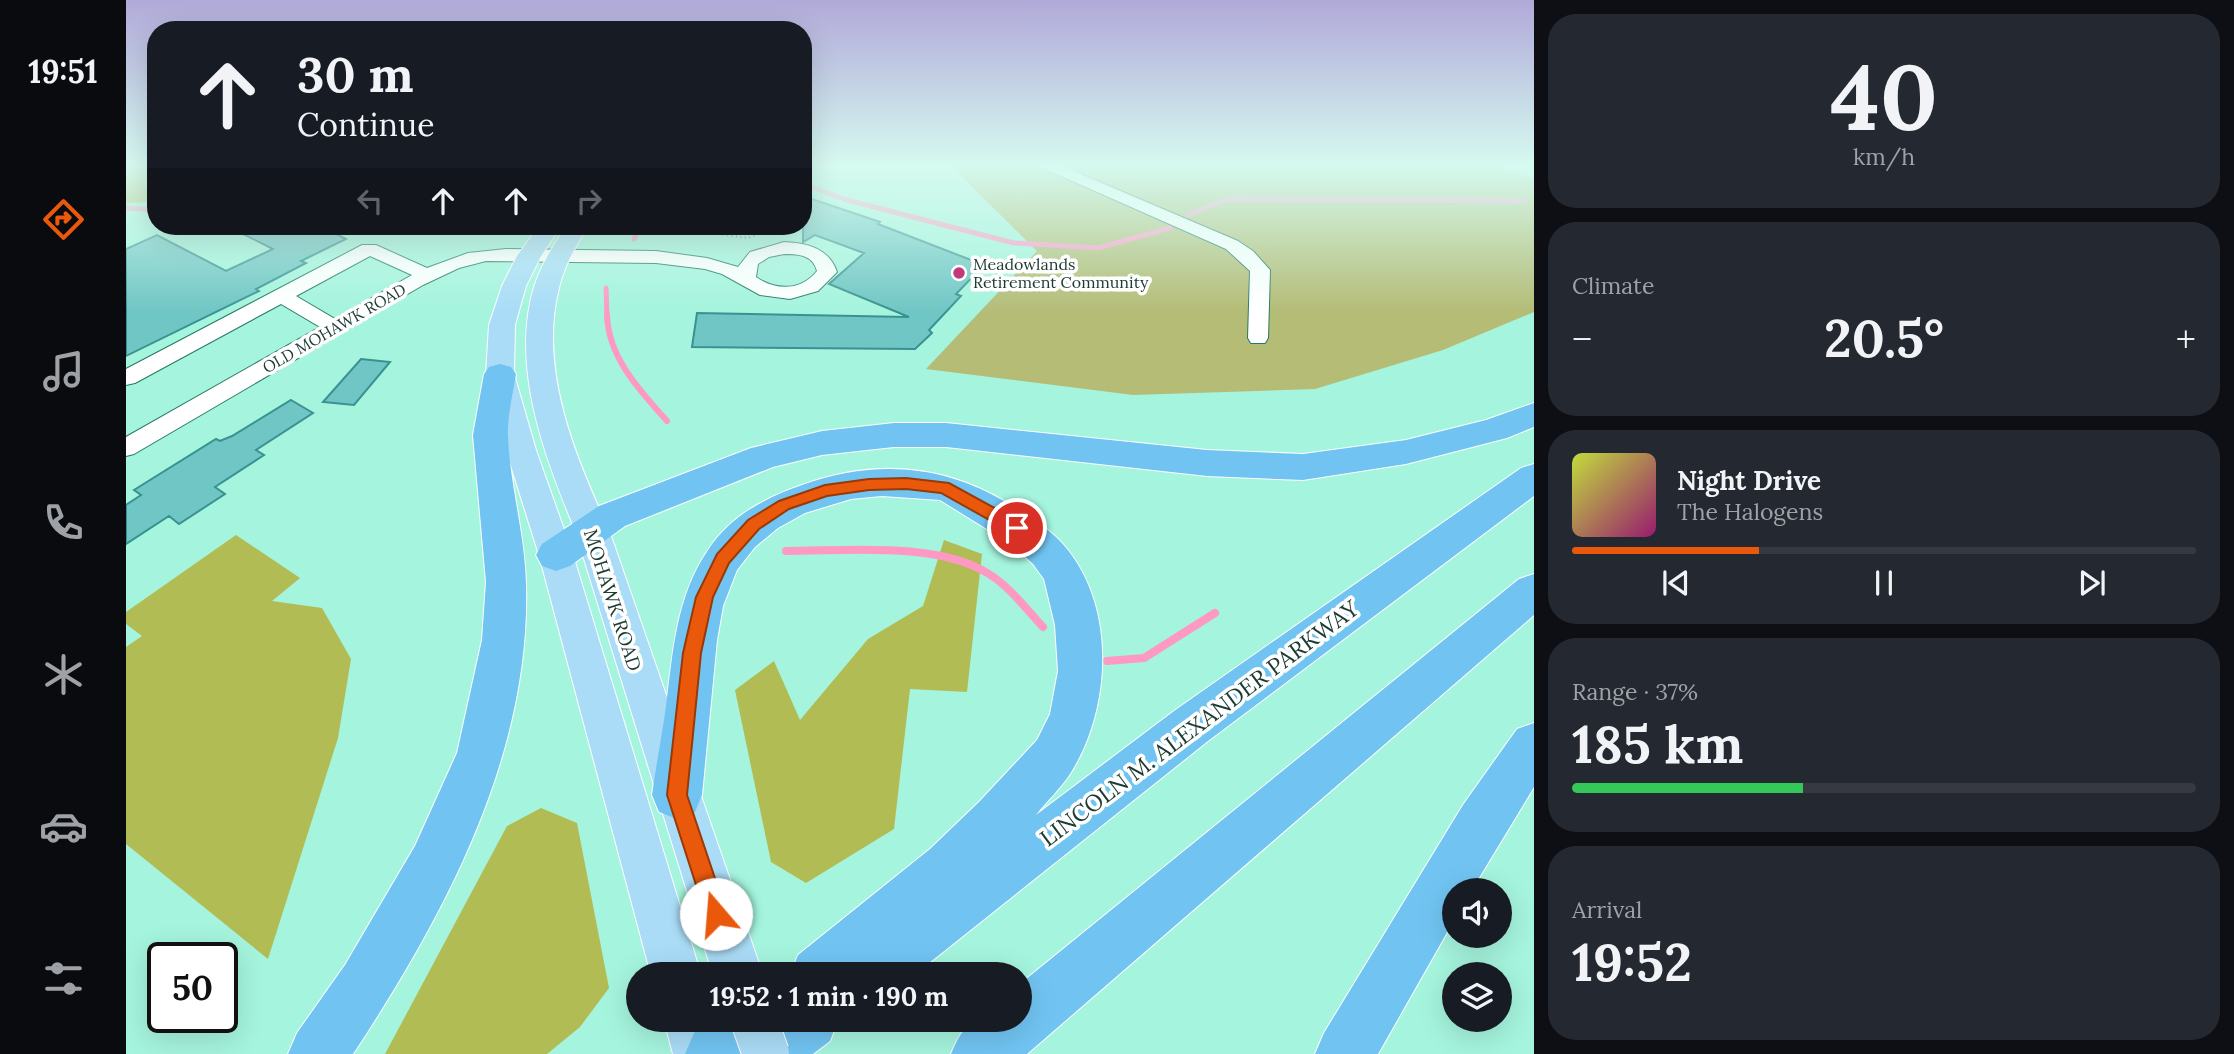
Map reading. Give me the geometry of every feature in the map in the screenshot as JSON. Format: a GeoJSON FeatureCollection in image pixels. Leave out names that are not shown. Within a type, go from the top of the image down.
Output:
{"type":"FeatureCollection","features":[{"type":"Feature","properties":{"kind":"highway"},"geometry":{"type":"LineString","coordinates":[[318,1054],[365,985],[434,865],[481,754],[504,640],[506,582],[490,435],[500,374]]}},
{"type":"Feature","properties":{"kind":"highway"},"geometry":{"type":"LineString","coordinates":[[556,555],[612,516],[764,457],[822,443],[894,435],[946,435],[1207,463],[1303,467],[1406,452],[1495,430],[1534,414]]}},
{"type":"Feature","properties":{"kind":"highway","name":"LINCOLN M. ALEXANDER PARKWAY"},"geometry":{"type":"LineString","coordinates":[[885,962],[1191,726],[1534,477]]}},
{"type":"Feature","properties":{"kind":"highway"},"geometry":{"type":"LineString","coordinates":[[677,795],[692,653],[705,597],[723,559],[754,524],[784,505],[825,491],[869,484],[906,483],[944,487],[981,506],[1040,545],[1064,578],[1076,621],[1082,666],[1076,709],[1053,757],[996,823],[888,920],[835,962]]}},
{"type":"Feature","properties":{"kind":"highway"},"geometry":{"type":"LineString","coordinates":[[981,1054],[1534,592]]}},
{"type":"Feature","properties":{"kind":"highway"},"geometry":{"type":"LineString","coordinates":[[1345,1054],[1481,823],[1534,745]]}},
{"type":"Feature","properties":{"kind":"highway"},"geometry":{"type":"LineString","coordinates":[[715,1054],[742,1032]]}},
{"type":"Feature","properties":{"kind":"highway"},"geometry":{"type":"LineString","coordinates":[[766,1054],[794,1032]]}},
{"type":"Feature","properties":{"kind":"main road","name":"MOHAWK ROAD"},"geometry":{"type":"LineString","coordinates":[[548,235],[544,256],[546,289],[540,328],[543,384],[567,473],[592,530],[733,962]]}},
{"type":"Feature","properties":{"kind":"main road","name":"MOHAWK ROAD"},"geometry":{"type":"LineString","coordinates":[[568,235],[514,286],[502,325],[500,374],[521,450],[556,555],[672,962]]}},
{"type":"Feature","properties":{"kind":"main road"},"geometry":{"type":"LineString","coordinates":[[693,1032],[699,1054]]}},
{"type":"Feature","properties":{"kind":"main road"},"geometry":{"type":"LineString","coordinates":[[760,1032],[766,1054]]}},
{"type":"Feature","properties":{"kind":"street"},"geometry":{"type":"LineString","coordinates":[[1157,213],[1232,245],[1260,270],[1258,338]]}},
{"type":"Feature","properties":{"kind":"street"},"geometry":{"type":"LineString","coordinates":[[798,248],[820,257],[826,264],[827,272],[821,282],[796,292],[766,291],[735,270],[715,265],[738,262],[770,250],[798,248]]}},
{"type":"Feature","properties":{"kind":"street"},"geometry":{"type":"LineString","coordinates":[[127,378],[369,249],[426,275]]}},
{"type":"Feature","properties":{"kind":"street","name":"OLD MOHAWK ROAD"},"geometry":{"type":"LineString","coordinates":[[126,448],[334,327],[452,263],[477,257],[544,256],[610,257],[715,265]]}},
{"type":"Feature","properties":{"kind":"street"},"geometry":{"type":"LineString","coordinates":[[747,279],[745,271],[755,256]]}},
{"type":"Feature","properties":{"kind":"lane"},"geometry":{"type":"LineString","coordinates":[[281,296],[334,327]]}},
{"type":"Feature","properties":{"kind":"path"},"geometry":{"type":"LineString","coordinates":[[726,235],[748,238],[756,235]]}},
{"type":"Feature","properties":{"kind":"green space"},"geometry":{"type":"Polygon","coordinates":[[[999,213],[1534,213],[1534,312],[1443,350],[1315,389],[1133,395],[926,369],[1037,251],[999,213]]]}},
{"type":"Feature","properties":{"kind":"green space"},"geometry":{"type":"Polygon","coordinates":[[[236,535],[300,578],[272,601],[322,608],[351,659],[338,738],[268,959],[126,844],[126,647],[142,636],[126,624],[126,612],[236,535]]]}},
{"type":"Feature","properties":{"kind":"green space"},"geometry":{"type":"Polygon","coordinates":[[[944,540],[982,554],[967,692],[910,689],[894,829],[806,883],[771,862],[735,690],[774,661],[800,720],[868,639],[923,606],[944,540]]]}},
{"type":"Feature","properties":{"kind":"green space"},"geometry":{"type":"Polygon","coordinates":[[[541,808],[577,823],[609,988],[580,1027],[547,1054],[385,1054],[507,826],[541,808]]]}},
{"type":"Feature","properties":{"kind":"building","name":"Meadowlands Retirement Community"},"geometry":{"type":"Polygon","coordinates":[[[812,213],[854,213],[984,265],[956,294],[961,296],[929,330],[932,333],[915,349],[692,347],[697,313],[909,317],[829,284],[864,253],[815,235],[803,242],[803,235],[812,235],[812,213]]]}},
{"type":"Feature","properties":{"kind":"building"},"geometry":{"type":"Polygon","coordinates":[[[157,235],[226,271],[273,249],[245,235],[338,235],[346,239],[301,261],[306,263],[256,289],[259,291],[126,356],[126,249],[157,235]]]}},
{"type":"Feature","properties":{"kind":"building"},"geometry":{"type":"Polygon","coordinates":[[[361,359],[390,362],[354,405],[323,402],[361,359]]]}},
{"type":"Feature","properties":{"kind":"building"},"geometry":{"type":"Polygon","coordinates":[[[291,400],[313,413],[256,450],[264,455],[215,487],[225,494],[179,524],[169,516],[126,544],[126,505],[141,495],[134,490],[216,439],[220,441],[232,436],[291,400]]]}},
{"type":"Feature","properties":{"kind":"waterway"},"geometry":{"type":"LineString","coordinates":[[898,213],[1014,243],[1098,248],[1170,228]]}},
{"type":"Feature","properties":{"kind":"waterway"},"geometry":{"type":"LineString","coordinates":[[1188,215],[1193,213]]}},
{"type":"Feature","properties":{"kind":"waterway"},"geometry":{"type":"LineString","coordinates":[[634,239],[636,235]]}},
{"type":"Feature","properties":{"kind":"waterway"},"geometry":{"type":"LineString","coordinates":[[606,288],[607,316]]}},
{"type":"Feature","properties":{"kind":"waterway"},"geometry":{"type":"LineString","coordinates":[[607,315],[613,345],[619,359],[636,385],[667,421]]}},
{"type":"Feature","properties":{"kind":"waterway"},"geometry":{"type":"LineString","coordinates":[[786,551],[890,550],[944,556],[989,574],[1004,585],[1043,627]]}},
{"type":"Feature","properties":{"kind":"waterway"},"geometry":{"type":"LineString","coordinates":[[1107,661],[1144,658],[1215,613]]}},
{"type":"Feature","properties":{"kind":"place","name":"Meadowlands Retirement Community"},"geometry":{"type":"Point","coordinates":[959,273]}},
{"type":"Feature","properties":{"kind":"route"},"geometry":{"type":"LineString","coordinates":[[716,914],[677,795],[690,693],[692,653],[705,597],[723,559],[754,524],[784,505],[825,491],[869,484],[906,483],[944,487],[1017,528]]}}]}
